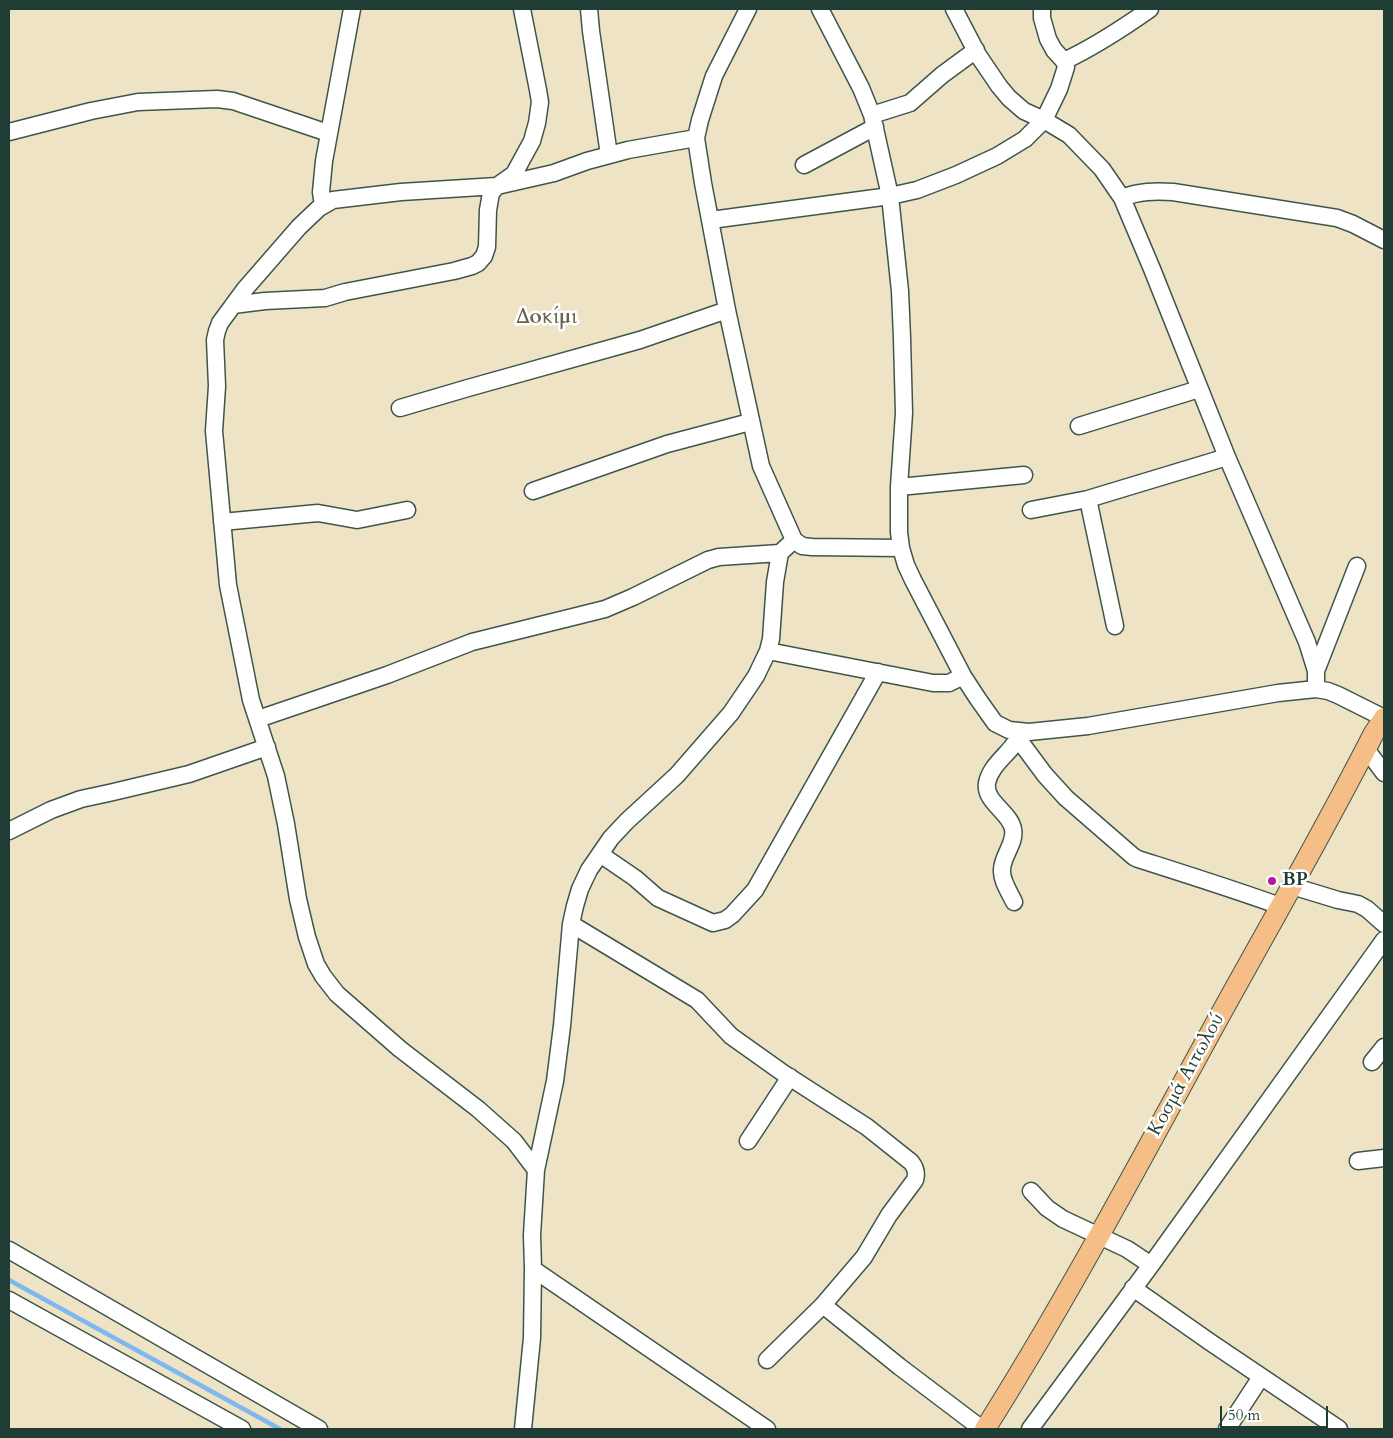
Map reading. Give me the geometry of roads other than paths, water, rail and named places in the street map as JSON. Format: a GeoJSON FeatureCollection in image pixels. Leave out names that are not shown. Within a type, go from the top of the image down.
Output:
{"type":"FeatureCollection","features":[{"type":"Feature","properties":{"kind":"main road","name":"Κοσμά Αιτωλού"},"geometry":{"type":"LineString","coordinates":[[984,1429],[1009,1391],[1099,1237],[1374,733],[1384,718]]}},
{"type":"Feature","properties":{"kind":"street"},"geometry":{"type":"LineString","coordinates":[[323,205],[321,192],[328,133],[352,9]]}},
{"type":"Feature","properties":{"kind":"street"},"geometry":{"type":"LineString","coordinates":[[233,305],[265,301],[326,298],[345,292],[454,272],[472,266],[480,260],[486,249],[491,193],[497,186],[514,174],[532,142],[538,123],[540,102],[522,9]]}},
{"type":"Feature","properties":{"kind":"street"},"geometry":{"type":"LineString","coordinates":[[589,9],[608,155]]}},
{"type":"Feature","properties":{"kind":"street"},"geometry":{"type":"LineString","coordinates":[[748,9],[714,76],[696,138],[727,310],[761,466],[794,540],[802,546],[901,548]]}},
{"type":"Feature","properties":{"kind":"street"},"geometry":{"type":"LineString","coordinates":[[820,9],[861,88],[873,121],[890,196],[900,291],[902,338],[904,413],[899,486],[899,532],[901,548],[913,580],[963,676],[989,716],[995,723],[1020,736],[1039,768],[1066,798],[1138,859],[1225,886],[1280,906]]}},
{"type":"Feature","properties":{"kind":"street"},"geometry":{"type":"LineString","coordinates":[[954,9],[995,81],[1009,98],[1024,111],[1064,132],[1102,169],[1122,198],[1227,457],[1307,642],[1316,671],[1316,688]]}},
{"type":"Feature","properties":{"kind":"street"},"geometry":{"type":"LineString","coordinates":[[711,220],[890,196],[917,190],[997,156],[1025,138],[1044,120],[1066,71],[1064,61],[1054,50],[1048,39],[1042,18],[1042,9]]}},
{"type":"Feature","properties":{"kind":"street"},"geometry":{"type":"LineString","coordinates":[[1064,61],[1114,34],[1150,9]]}},
{"type":"Feature","properties":{"kind":"street"},"geometry":{"type":"LineString","coordinates":[[804,166],[873,121],[910,103],[942,75],[976,50]]}},
{"type":"Feature","properties":{"kind":"street"},"geometry":{"type":"LineString","coordinates":[[9,132],[116,105],[217,98],[328,133]]}},
{"type":"Feature","properties":{"kind":"street"},"geometry":{"type":"LineString","coordinates":[[536,1170],[514,1141],[478,1109],[400,1049],[337,994],[316,964],[298,899],[276,776],[251,700],[228,585],[214,431],[218,386],[215,340],[220,324],[233,305],[299,227],[323,205],[339,198],[497,186],[554,173],[587,161],[628,150],[696,138]]}},
{"type":"Feature","properties":{"kind":"street"},"geometry":{"type":"LineString","coordinates":[[1122,198],[1132,194],[1153,191],[1173,192],[1337,218],[1354,224],[1384,240]]}},
{"type":"Feature","properties":{"kind":"street"},"geometry":{"type":"LineString","coordinates":[[400,408],[640,340],[727,310]]}},
{"type":"Feature","properties":{"kind":"street"},"geometry":{"type":"LineString","coordinates":[[1078,426],[1199,389]]}},
{"type":"Feature","properties":{"kind":"street"},"geometry":{"type":"LineString","coordinates":[[533,491],[666,444],[750,422]]}},
{"type":"Feature","properties":{"kind":"street"},"geometry":{"type":"LineString","coordinates":[[1031,510],[1088,499],[1227,457]]}},
{"type":"Feature","properties":{"kind":"street"},"geometry":{"type":"LineString","coordinates":[[899,486],[1024,475]]}},
{"type":"Feature","properties":{"kind":"street"},"geometry":{"type":"LineString","coordinates":[[1088,499],[1115,626]]}},
{"type":"Feature","properties":{"kind":"street"},"geometry":{"type":"LineString","coordinates":[[222,522],[318,513],[357,520],[407,510]]}},
{"type":"Feature","properties":{"kind":"street"},"geometry":{"type":"LineString","coordinates":[[523,1429],[532,1338],[532,1235],[536,1170],[555,1081],[571,924],[580,889],[589,870],[611,838],[677,775],[717,729],[744,695],[756,676],[768,651],[771,639],[775,582],[780,553],[794,540]]}},
{"type":"Feature","properties":{"kind":"street"},"geometry":{"type":"LineString","coordinates":[[258,719],[387,675],[472,642],[606,609],[708,560],[719,557],[780,553]]}},
{"type":"Feature","properties":{"kind":"street"},"geometry":{"type":"LineString","coordinates":[[1316,671],[1357,566]]}},
{"type":"Feature","properties":{"kind":"street"},"geometry":{"type":"LineString","coordinates":[[768,651],[936,683],[948,683],[963,676]]}},
{"type":"Feature","properties":{"kind":"street"},"geometry":{"type":"LineString","coordinates":[[600,854],[635,878],[658,898],[713,923],[725,920],[744,903],[754,890],[878,672]]}},
{"type":"Feature","properties":{"kind":"street"},"geometry":{"type":"LineString","coordinates":[[1014,902],[1002,872],[1013,836],[1013,826],[989,794],[987,783],[992,772],[1020,736],[1294,690],[1316,688],[1338,695],[1384,718]]}},
{"type":"Feature","properties":{"kind":"street"},"geometry":{"type":"LineString","coordinates":[[9,831],[51,810],[81,799],[189,774],[267,747]]}},
{"type":"Feature","properties":{"kind":"street"},"geometry":{"type":"LineString","coordinates":[[1366,749],[1384,773]]}},
{"type":"Feature","properties":{"kind":"street"},"geometry":{"type":"LineString","coordinates":[[1292,886],[1358,904],[1367,909],[1384,924]]}},
{"type":"Feature","properties":{"kind":"street"},"geometry":{"type":"LineString","coordinates":[[571,924],[697,1000],[731,1036],[867,1127],[916,1168],[915,1180],[889,1215],[864,1257],[823,1305],[767,1360]]}},
{"type":"Feature","properties":{"kind":"street"},"geometry":{"type":"LineString","coordinates":[[1030,1429],[1384,940]]}},
{"type":"Feature","properties":{"kind":"street"},"geometry":{"type":"LineString","coordinates":[[1372,1062],[1384,1047]]}},
{"type":"Feature","properties":{"kind":"street"},"geometry":{"type":"LineString","coordinates":[[748,1141],[790,1077]]}},
{"type":"Feature","properties":{"kind":"street"},"geometry":{"type":"LineString","coordinates":[[1358,1160],[1384,1158]]}},
{"type":"Feature","properties":{"kind":"street"},"geometry":{"type":"LineString","coordinates":[[1030,1191],[1047,1208],[1063,1219],[1127,1249],[1150,1265]]}},
{"type":"Feature","properties":{"kind":"street"},"geometry":{"type":"LineString","coordinates":[[9,1250],[319,1429]]}},
{"type":"Feature","properties":{"kind":"street"},"geometry":{"type":"LineString","coordinates":[[533,1269],[767,1429]]}},
{"type":"Feature","properties":{"kind":"street"},"geometry":{"type":"LineString","coordinates":[[1133,1288],[1339,1429]]}},
{"type":"Feature","properties":{"kind":"street"},"geometry":{"type":"LineString","coordinates":[[9,1300],[242,1429]]}},
{"type":"Feature","properties":{"kind":"street"},"geometry":{"type":"LineString","coordinates":[[823,1305],[900,1367],[984,1429]]}},
{"type":"Feature","properties":{"kind":"street"},"geometry":{"type":"LineString","coordinates":[[1227,1429],[1261,1377]]}},
{"type":"Feature","properties":{"kind":"waterway"},"geometry":{"type":"LineString","coordinates":[[9,1280],[280,1429]]}},
{"type":"Feature","properties":{"kind":"place","name":"BP"},"geometry":{"type":"Point","coordinates":[1272,881]}},
{"type":"Feature","properties":{"kind":"district","name":"Δοκίμι"},"geometry":{"type":"Point","coordinates":[547,318]}}]}
